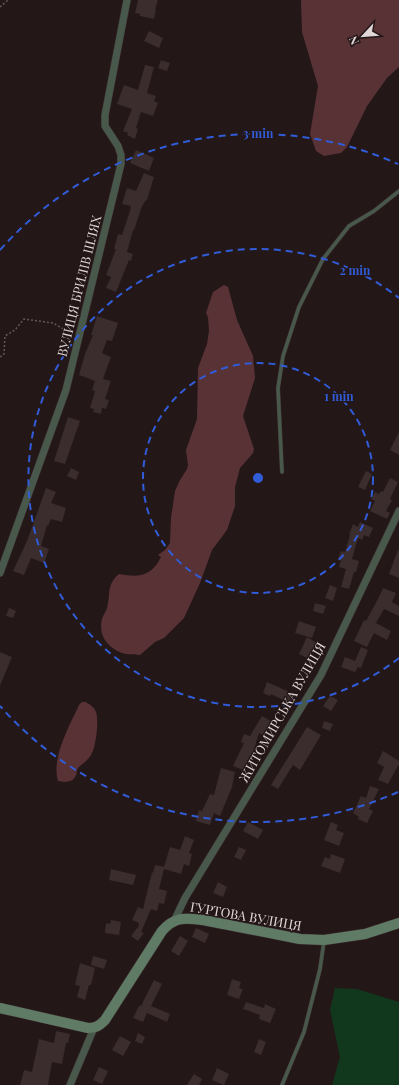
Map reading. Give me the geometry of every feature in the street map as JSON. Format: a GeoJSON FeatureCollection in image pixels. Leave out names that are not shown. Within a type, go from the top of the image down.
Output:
{"type":"FeatureCollection","features":[{"type":"Feature","properties":{"kind":"street","name":"ВУЛИЦЯ БРИЛІВ ШЛЯХ"},"geometry":{"type":"LineString","coordinates":[[0,573],[66,390],[121,164],[121,155],[118,146],[105,126],[105,115],[127,0]]}},
{"type":"Feature","properties":{"kind":"street","name":"ЖИТОМИРСЬКА ВУЛИЦЯ"},"geometry":{"type":"LineString","coordinates":[[175,919],[185,898],[321,675],[399,511]]}},
{"type":"Feature","properties":{"kind":"street","name":"ГУРТОВА ВУЛИЦЯ"},"geometry":{"type":"LineString","coordinates":[[94,1028],[100,1026],[105,1020],[152,946],[168,924],[175,919],[189,918],[300,939],[324,940],[365,934],[399,923]]}},
{"type":"Feature","properties":{"kind":"street"},"geometry":{"type":"LineString","coordinates":[[0,1008],[88,1028],[94,1028],[70,1085]]}},
{"type":"Feature","properties":{"kind":"lane"},"geometry":{"type":"LineString","coordinates":[[282,472],[278,388],[283,356],[299,307],[323,260],[350,226],[374,211],[399,190]]}},
{"type":"Feature","properties":{"kind":"lane"},"geometry":{"type":"LineString","coordinates":[[282,1085],[304,1032],[320,969],[324,940]]}},
{"type":"Feature","properties":{"kind":"path"},"geometry":{"type":"LineString","coordinates":[[0,7],[8,0]]}},
{"type":"Feature","properties":{"kind":"path"},"geometry":{"type":"LineString","coordinates":[[0,357],[4,354],[5,336],[15,330],[24,319],[53,323],[79,338]]}},
{"type":"Feature","properties":{"kind":"shaded area"},"geometry":{"type":"Polygon","coordinates":[[[301,0],[399,0],[399,67],[387,78],[367,106],[347,147],[341,153],[324,156],[316,151],[310,134],[318,86],[302,32],[301,0]]]}},
{"type":"Feature","properties":{"kind":"shaded area"},"geometry":{"type":"Polygon","coordinates":[[[224,285],[228,287],[237,320],[253,356],[255,378],[243,416],[254,449],[253,453],[240,468],[235,487],[235,506],[227,530],[212,550],[200,583],[184,618],[164,638],[155,642],[140,655],[124,654],[108,644],[101,630],[102,619],[107,608],[112,582],[119,574],[133,576],[149,572],[161,557],[158,555],[165,550],[170,543],[171,518],[175,491],[187,469],[188,465],[186,450],[197,419],[198,368],[207,344],[209,331],[208,317],[206,313],[213,292],[224,285]]]}},
{"type":"Feature","properties":{"kind":"shaded area"},"geometry":{"type":"Polygon","coordinates":[[[82,702],[90,705],[96,712],[97,716],[96,740],[93,751],[90,757],[78,768],[74,779],[67,782],[58,781],[57,762],[62,742],[79,705],[82,702]]]}},
{"type":"Feature","properties":{"kind":"shaded area"},"geometry":{"type":"Polygon","coordinates":[[[335,988],[357,989],[399,1002],[399,1085],[332,1085],[340,1057],[330,1010],[335,988]]]}},
{"type":"Feature","properties":{"kind":"building"},"geometry":{"type":"Polygon","coordinates":[[[138,0],[158,0],[154,19],[140,16],[140,14],[135,13],[138,0]]]}},
{"type":"Feature","properties":{"kind":"building"},"geometry":{"type":"Polygon","coordinates":[[[149,31],[163,38],[159,48],[144,41],[149,31]]]}},
{"type":"Feature","properties":{"kind":"building"},"geometry":{"type":"Polygon","coordinates":[[[161,60],[170,63],[167,71],[158,68],[161,60]]]}},
{"type":"Feature","properties":{"kind":"building"},"geometry":{"type":"Polygon","coordinates":[[[145,65],[154,67],[147,93],[156,96],[154,101],[158,103],[153,116],[141,112],[136,128],[138,129],[135,139],[123,131],[132,109],[117,104],[124,85],[138,90],[145,65]]]}},
{"type":"Feature","properties":{"kind":"building"},"geometry":{"type":"Polygon","coordinates":[[[136,150],[154,158],[149,171],[130,163],[136,150]]]}},
{"type":"Feature","properties":{"kind":"building"},"geometry":{"type":"Polygon","coordinates":[[[144,173],[154,177],[147,200],[142,206],[133,230],[127,252],[133,254],[131,261],[129,260],[116,292],[106,288],[111,277],[106,275],[116,249],[114,249],[118,234],[122,235],[130,211],[131,206],[122,204],[127,188],[136,191],[144,173]]]}},
{"type":"Feature","properties":{"kind":"building"},"geometry":{"type":"Polygon","coordinates":[[[97,316],[118,323],[112,341],[107,340],[102,353],[111,357],[103,379],[111,381],[105,399],[109,400],[106,409],[102,408],[101,414],[93,412],[94,409],[90,408],[95,391],[92,390],[95,381],[79,375],[85,354],[93,335],[91,335],[97,316]]]}},
{"type":"Feature","properties":{"kind":"building"},"geometry":{"type":"Polygon","coordinates":[[[68,417],[80,421],[65,464],[54,461],[68,417]]]}},
{"type":"Feature","properties":{"kind":"building"},"geometry":{"type":"Polygon","coordinates":[[[399,432],[399,455],[390,450],[399,432]]]}},
{"type":"Feature","properties":{"kind":"building"},"geometry":{"type":"Polygon","coordinates":[[[71,468],[79,472],[76,480],[67,476],[71,468]]]}},
{"type":"Feature","properties":{"kind":"building"},"geometry":{"type":"Polygon","coordinates":[[[366,471],[372,474],[365,490],[358,487],[366,471]]]}},
{"type":"Feature","properties":{"kind":"building"},"geometry":{"type":"Polygon","coordinates":[[[390,478],[398,482],[390,499],[392,500],[386,511],[390,513],[387,519],[370,511],[375,501],[371,499],[375,492],[379,494],[381,491],[383,492],[390,478]]]}},
{"type":"Feature","properties":{"kind":"building"},"geometry":{"type":"Polygon","coordinates":[[[46,488],[56,492],[51,503],[66,508],[62,522],[51,519],[48,526],[47,525],[41,546],[49,549],[44,563],[31,558],[24,575],[13,571],[27,541],[46,488]]]}},
{"type":"Feature","properties":{"kind":"building"},"geometry":{"type":"Polygon","coordinates":[[[360,522],[373,528],[369,537],[364,535],[362,540],[358,538],[352,559],[359,561],[349,589],[341,587],[346,569],[339,567],[341,560],[338,559],[341,551],[345,552],[353,524],[358,527],[360,522]]]}},
{"type":"Feature","properties":{"kind":"building"},"geometry":{"type":"Polygon","coordinates":[[[399,550],[399,578],[389,574],[399,550]]]}},
{"type":"Feature","properties":{"kind":"building"},"geometry":{"type":"Polygon","coordinates":[[[330,585],[337,588],[333,601],[325,598],[330,585]]]}},
{"type":"Feature","properties":{"kind":"building"},"geometry":{"type":"Polygon","coordinates":[[[383,588],[396,593],[392,602],[399,606],[399,616],[384,609],[376,623],[391,631],[387,640],[374,633],[367,647],[354,641],[364,620],[366,621],[383,588]]]}},
{"type":"Feature","properties":{"kind":"building"},"geometry":{"type":"Polygon","coordinates":[[[315,603],[326,606],[323,614],[313,611],[315,603]]]}},
{"type":"Feature","properties":{"kind":"building"},"geometry":{"type":"Polygon","coordinates":[[[9,608],[16,611],[13,618],[6,616],[9,608]]]}},
{"type":"Feature","properties":{"kind":"building"},"geometry":{"type":"Polygon","coordinates":[[[299,621],[316,627],[312,638],[295,633],[299,621]]]}},
{"type":"Feature","properties":{"kind":"building"},"geometry":{"type":"Polygon","coordinates":[[[307,637],[319,644],[315,654],[310,652],[307,658],[299,654],[307,637]]]}},
{"type":"Feature","properties":{"kind":"building"},"geometry":{"type":"Polygon","coordinates":[[[361,647],[368,650],[361,668],[358,667],[355,672],[341,667],[345,657],[355,661],[361,647]]]}},
{"type":"Feature","properties":{"kind":"building"},"geometry":{"type":"Polygon","coordinates":[[[0,652],[12,657],[0,686],[0,652]]]}},
{"type":"Feature","properties":{"kind":"building"},"geometry":{"type":"Polygon","coordinates":[[[267,682],[296,695],[291,704],[271,694],[270,696],[263,693],[267,682]]]}},
{"type":"Feature","properties":{"kind":"building"},"geometry":{"type":"Polygon","coordinates":[[[330,696],[338,700],[331,711],[323,706],[330,696]]]}},
{"type":"Feature","properties":{"kind":"building"},"geometry":{"type":"Polygon","coordinates":[[[262,716],[274,723],[266,737],[259,733],[253,752],[243,770],[233,766],[244,743],[241,742],[244,734],[250,736],[262,716]]]}},
{"type":"Feature","properties":{"kind":"building"},"geometry":{"type":"Polygon","coordinates":[[[324,721],[333,724],[330,731],[322,728],[324,721]]]}},
{"type":"Feature","properties":{"kind":"building"},"geometry":{"type":"Polygon","coordinates":[[[307,727],[321,735],[300,770],[293,765],[278,789],[271,785],[307,727]]]}},
{"type":"Feature","properties":{"kind":"building"},"geometry":{"type":"Polygon","coordinates":[[[383,751],[399,761],[399,764],[388,784],[378,780],[384,767],[377,763],[383,751]]]}},
{"type":"Feature","properties":{"kind":"building"},"geometry":{"type":"Polygon","coordinates":[[[221,768],[235,772],[232,787],[220,816],[214,813],[210,825],[196,821],[199,810],[202,811],[210,794],[214,795],[221,768]]]}},
{"type":"Feature","properties":{"kind":"building"},"geometry":{"type":"Polygon","coordinates":[[[370,786],[379,789],[369,809],[373,811],[367,823],[358,819],[359,817],[353,813],[361,796],[366,798],[370,786]]]}},
{"type":"Feature","properties":{"kind":"building"},"geometry":{"type":"Polygon","coordinates":[[[248,822],[263,830],[258,839],[243,831],[248,822]]]}},
{"type":"Feature","properties":{"kind":"building"},"geometry":{"type":"Polygon","coordinates":[[[331,822],[338,825],[336,830],[344,833],[339,846],[324,840],[331,822]]]}},
{"type":"Feature","properties":{"kind":"building"},"geometry":{"type":"Polygon","coordinates":[[[185,836],[194,840],[189,853],[192,854],[189,866],[184,864],[181,874],[164,869],[159,889],[167,891],[164,904],[159,903],[157,911],[151,909],[141,932],[144,933],[138,941],[131,936],[137,928],[138,929],[139,923],[132,920],[138,907],[143,909],[155,865],[164,867],[170,847],[180,850],[185,836]]]}},
{"type":"Feature","properties":{"kind":"building"},"geometry":{"type":"Polygon","coordinates":[[[239,847],[246,850],[241,860],[234,857],[239,847]]]}},
{"type":"Feature","properties":{"kind":"building"},"geometry":{"type":"Polygon","coordinates":[[[331,854],[345,859],[340,873],[321,866],[325,857],[330,859],[331,854]]]}},
{"type":"Feature","properties":{"kind":"building"},"geometry":{"type":"Polygon","coordinates":[[[111,869],[136,875],[133,885],[109,880],[111,869]]]}},
{"type":"Feature","properties":{"kind":"building"},"geometry":{"type":"Polygon","coordinates":[[[218,882],[227,887],[223,897],[213,893],[218,882]]]}},
{"type":"Feature","properties":{"kind":"building"},"geometry":{"type":"Polygon","coordinates":[[[111,920],[121,922],[119,935],[105,933],[106,923],[110,924],[111,920]]]}},
{"type":"Feature","properties":{"kind":"building"},"geometry":{"type":"Polygon","coordinates":[[[196,928],[209,934],[205,943],[192,937],[196,928]]]}},
{"type":"Feature","properties":{"kind":"building"},"geometry":{"type":"Polygon","coordinates":[[[180,936],[188,941],[179,956],[171,951],[180,936]]]}},
{"type":"Feature","properties":{"kind":"building"},"geometry":{"type":"Polygon","coordinates":[[[93,956],[107,960],[104,969],[91,965],[93,956]]]}},
{"type":"Feature","properties":{"kind":"building"},"geometry":{"type":"Polygon","coordinates":[[[80,963],[95,968],[91,985],[89,985],[85,1000],[77,997],[80,986],[75,985],[80,963]]]}},
{"type":"Feature","properties":{"kind":"building"},"geometry":{"type":"Polygon","coordinates":[[[232,979],[241,982],[239,988],[243,989],[239,999],[227,995],[232,979]]]}},
{"type":"Feature","properties":{"kind":"building"},"geometry":{"type":"Polygon","coordinates":[[[154,980],[162,984],[151,1006],[170,1014],[167,1022],[147,1013],[143,1022],[133,1018],[154,980]]]}},
{"type":"Feature","properties":{"kind":"building"},"geometry":{"type":"Polygon","coordinates":[[[246,1002],[264,1008],[265,1004],[276,1009],[270,1023],[259,1019],[260,1015],[243,1009],[246,1002]]]}},
{"type":"Feature","properties":{"kind":"building"},"geometry":{"type":"Polygon","coordinates":[[[56,1031],[70,1034],[68,1043],[66,1043],[62,1064],[52,1062],[48,1085],[20,1085],[24,1070],[32,1072],[39,1039],[54,1043],[56,1031]]]}},
{"type":"Feature","properties":{"kind":"building"},"geometry":{"type":"Polygon","coordinates":[[[138,1033],[145,1037],[142,1044],[135,1041],[138,1033]]]}},
{"type":"Feature","properties":{"kind":"building"},"geometry":{"type":"Polygon","coordinates":[[[120,1036],[131,1042],[123,1056],[112,1050],[120,1036]]]}},
{"type":"Feature","properties":{"kind":"building"},"geometry":{"type":"Polygon","coordinates":[[[259,1039],[266,1042],[261,1055],[254,1052],[259,1039]]]}},
{"type":"Feature","properties":{"kind":"building"},"geometry":{"type":"Polygon","coordinates":[[[99,1067],[108,1071],[102,1084],[93,1080],[99,1067]]]}},
{"type":"Feature","properties":{"kind":"building"},"geometry":{"type":"Polygon","coordinates":[[[217,1068],[229,1074],[224,1085],[212,1080],[217,1068]]]}},
{"type":"Feature","properties":{"kind":"building"},"geometry":{"type":"Polygon","coordinates":[[[194,1074],[202,1079],[199,1085],[187,1085],[194,1074]]]}}]}
